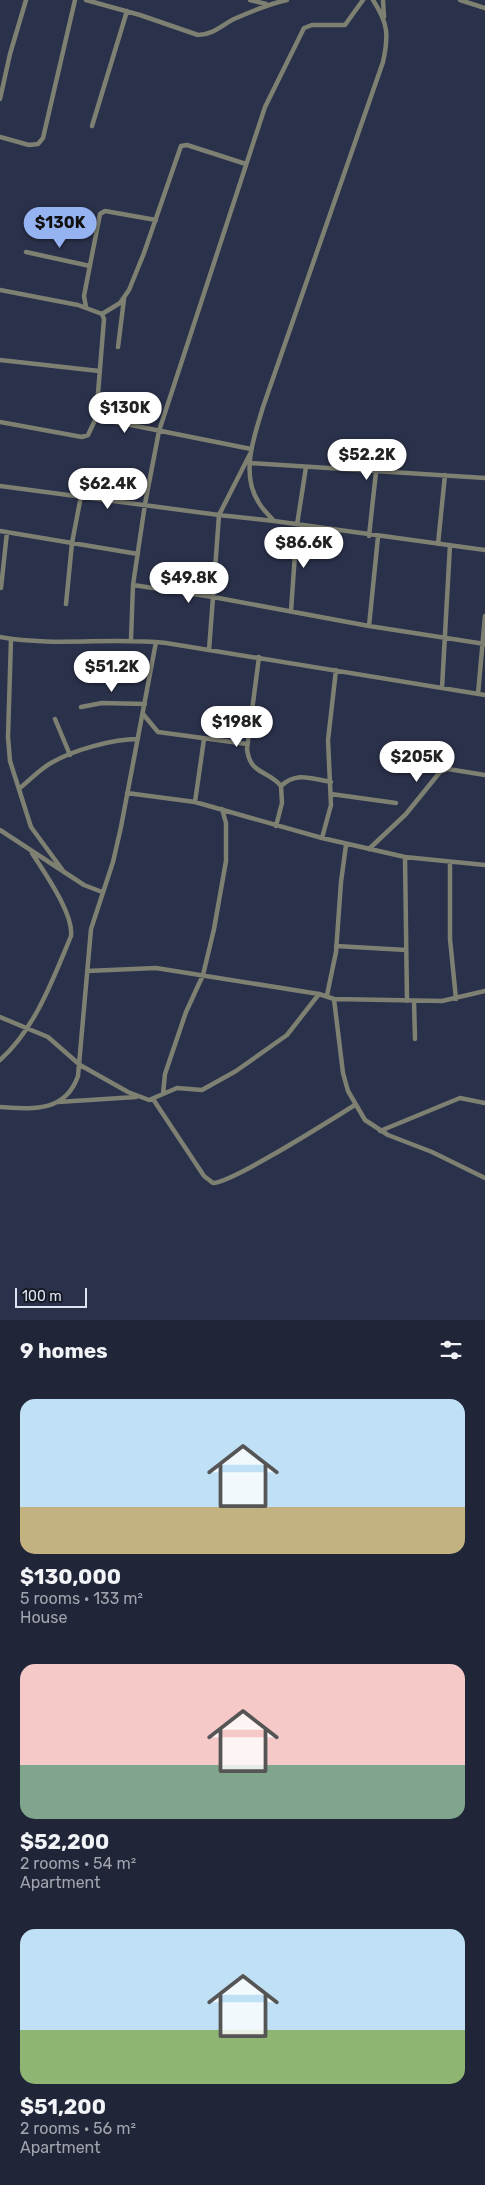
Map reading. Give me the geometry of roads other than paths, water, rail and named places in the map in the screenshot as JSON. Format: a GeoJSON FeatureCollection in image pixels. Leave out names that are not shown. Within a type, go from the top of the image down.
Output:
{"type":"FeatureCollection","features":[{"type":"Feature","properties":{"kind":"street"},"geometry":{"type":"LineString","coordinates":[[0,99],[10,54],[26,0]]}},
{"type":"Feature","properties":{"kind":"street"},"geometry":{"type":"LineString","coordinates":[[0,137],[29,145],[38,144],[43,138],[75,0]]}},
{"type":"Feature","properties":{"kind":"street"},"geometry":{"type":"LineString","coordinates":[[86,0],[127,11],[198,35],[205,35],[267,4],[287,0]]}},
{"type":"Feature","properties":{"kind":"street"},"geometry":{"type":"LineString","coordinates":[[250,0],[267,4]]}},
{"type":"Feature","properties":{"kind":"street"},"geometry":{"type":"LineString","coordinates":[[131,639],[133,585],[158,431],[269,98],[302,31],[312,25],[344,25],[363,0]]}},
{"type":"Feature","properties":{"kind":"street"},"geometry":{"type":"LineString","coordinates":[[373,0],[384,17]]}},
{"type":"Feature","properties":{"kind":"street"},"geometry":{"type":"LineString","coordinates":[[209,650],[219,516],[251,450],[294,315],[383,62],[387,45],[387,30],[383,0]]}},
{"type":"Feature","properties":{"kind":"street"},"geometry":{"type":"LineString","coordinates":[[460,0],[485,8]]}},
{"type":"Feature","properties":{"kind":"street"},"geometry":{"type":"LineString","coordinates":[[92,126],[127,11]]}},
{"type":"Feature","properties":{"kind":"street"},"geometry":{"type":"LineString","coordinates":[[118,347],[124,299],[156,220],[172,168],[182,145],[246,164]]}},
{"type":"Feature","properties":{"kind":"street"},"geometry":{"type":"LineString","coordinates":[[86,307],[84,301],[99,216],[103,212],[156,220]]}},
{"type":"Feature","properties":{"kind":"street"},"geometry":{"type":"LineString","coordinates":[[66,223],[96,228]]}},
{"type":"Feature","properties":{"kind":"street"},"geometry":{"type":"LineString","coordinates":[[26,252],[90,266]]}},
{"type":"Feature","properties":{"kind":"street"},"geometry":{"type":"LineString","coordinates":[[0,290],[86,307],[102,314],[104,319],[96,418],[91,432],[84,436],[0,422]]}},
{"type":"Feature","properties":{"kind":"street"},"geometry":{"type":"LineString","coordinates":[[102,314],[124,299]]}},
{"type":"Feature","properties":{"kind":"street"},"geometry":{"type":"LineString","coordinates":[[0,360],[99,371]]}},
{"type":"Feature","properties":{"kind":"street"},"geometry":{"type":"LineString","coordinates":[[96,418],[251,450]]}},
{"type":"Feature","properties":{"kind":"street"},"geometry":{"type":"LineString","coordinates":[[251,450],[249,472],[253,492],[258,503],[274,522]]}},
{"type":"Feature","properties":{"kind":"street"},"geometry":{"type":"LineString","coordinates":[[250,463],[485,478]]}},
{"type":"Feature","properties":{"kind":"street"},"geometry":{"type":"LineString","coordinates":[[291,611],[297,525],[306,468]]}},
{"type":"Feature","properties":{"kind":"street"},"geometry":{"type":"LineString","coordinates":[[369,536],[376,472]]}},
{"type":"Feature","properties":{"kind":"street"},"geometry":{"type":"LineString","coordinates":[[438,544],[445,475]]}},
{"type":"Feature","properties":{"kind":"street"},"geometry":{"type":"LineString","coordinates":[[0,486],[485,550]]}},
{"type":"Feature","properties":{"kind":"street"},"geometry":{"type":"LineString","coordinates":[[66,604],[72,543],[81,496]]}},
{"type":"Feature","properties":{"kind":"street"},"geometry":{"type":"LineString","coordinates":[[0,531],[138,554]]}},
{"type":"Feature","properties":{"kind":"street"},"geometry":{"type":"LineString","coordinates":[[1,588],[7,532]]}},
{"type":"Feature","properties":{"kind":"street"},"geometry":{"type":"LineString","coordinates":[[369,626],[378,537]]}},
{"type":"Feature","properties":{"kind":"street"},"geometry":{"type":"LineString","coordinates":[[442,688],[450,546]]}},
{"type":"Feature","properties":{"kind":"street"},"geometry":{"type":"LineString","coordinates":[[133,585],[213,597],[445,639],[484,644]]}},
{"type":"Feature","properties":{"kind":"street"},"geometry":{"type":"LineString","coordinates":[[478,694],[484,644],[485,616]]}},
{"type":"Feature","properties":{"kind":"street"},"geometry":{"type":"LineString","coordinates":[[0,637],[28,641],[131,639],[259,657],[485,695]]}},
{"type":"Feature","properties":{"kind":"street"},"geometry":{"type":"LineString","coordinates":[[11,639],[8,751],[30,827],[64,872]]}},
{"type":"Feature","properties":{"kind":"street"},"geometry":{"type":"LineString","coordinates":[[58,1102],[76,1082],[80,1065],[91,929],[112,862],[156,642]]}},
{"type":"Feature","properties":{"kind":"street"},"geometry":{"type":"LineString","coordinates":[[259,657],[247,744],[249,761],[259,771],[281,786]]}},
{"type":"Feature","properties":{"kind":"street"},"geometry":{"type":"LineString","coordinates":[[322,838],[328,819],[331,794],[328,740],[336,670]]}},
{"type":"Feature","properties":{"kind":"street"},"geometry":{"type":"LineString","coordinates":[[81,707],[110,702],[145,704]]}},
{"type":"Feature","properties":{"kind":"street"},"geometry":{"type":"LineString","coordinates":[[143,714],[156,731],[247,744]]}},
{"type":"Feature","properties":{"kind":"street"},"geometry":{"type":"LineString","coordinates":[[55,719],[70,755]]}},
{"type":"Feature","properties":{"kind":"street"},"geometry":{"type":"LineString","coordinates":[[20,788],[50,763],[121,739],[138,739]]}},
{"type":"Feature","properties":{"kind":"street"},"geometry":{"type":"LineString","coordinates":[[195,802],[204,739]]}},
{"type":"Feature","properties":{"kind":"street"},"geometry":{"type":"LineString","coordinates":[[369,849],[406,814],[440,772],[448,768],[485,775]]}},
{"type":"Feature","properties":{"kind":"street"},"geometry":{"type":"LineString","coordinates":[[276,826],[282,803],[281,786],[289,778],[298,776],[331,782]]}},
{"type":"Feature","properties":{"kind":"street"},"geometry":{"type":"LineString","coordinates":[[127,793],[195,802],[346,845],[405,857],[485,865]]}},
{"type":"Feature","properties":{"kind":"street"},"geometry":{"type":"LineString","coordinates":[[331,794],[396,803]]}},
{"type":"Feature","properties":{"kind":"street"},"geometry":{"type":"LineString","coordinates":[[163,1094],[164,1074],[186,1012],[203,975],[224,874],[227,838],[222,809]]}},
{"type":"Feature","properties":{"kind":"street"},"geometry":{"type":"LineString","coordinates":[[0,830],[14,836],[32,853],[91,889],[102,892]]}},
{"type":"Feature","properties":{"kind":"street"},"geometry":{"type":"LineString","coordinates":[[327,995],[336,946],[340,882],[346,845]]}},
{"type":"Feature","properties":{"kind":"street"},"geometry":{"type":"LineString","coordinates":[[0,1060],[16,1046],[26,1029],[71,933],[69,921],[57,895],[32,853]]}},
{"type":"Feature","properties":{"kind":"street"},"geometry":{"type":"LineString","coordinates":[[405,857],[407,1001]]}},
{"type":"Feature","properties":{"kind":"street"},"geometry":{"type":"LineString","coordinates":[[450,863],[450,939],[456,999]]}},
{"type":"Feature","properties":{"kind":"street"},"geometry":{"type":"LineString","coordinates":[[336,946],[406,950]]}},
{"type":"Feature","properties":{"kind":"street"},"geometry":{"type":"LineString","coordinates":[[87,971],[156,968],[327,995],[334,999],[407,1001],[456,999],[485,991]]}},
{"type":"Feature","properties":{"kind":"street"},"geometry":{"type":"LineString","coordinates":[[0,1107],[37,1109],[58,1102],[137,1096],[153,1099],[177,1088],[204,1089],[288,1035],[319,994]]}},
{"type":"Feature","properties":{"kind":"street"},"geometry":{"type":"LineString","coordinates":[[334,999],[343,1072],[348,1091],[365,1120],[380,1131],[485,1178]]}},
{"type":"Feature","properties":{"kind":"street"},"geometry":{"type":"LineString","coordinates":[[414,1001],[415,1039]]}},
{"type":"Feature","properties":{"kind":"street"},"geometry":{"type":"LineString","coordinates":[[0,1017],[26,1029],[36,1031],[57,1043],[80,1065],[137,1096]]}},
{"type":"Feature","properties":{"kind":"street"},"geometry":{"type":"LineString","coordinates":[[380,1131],[460,1098],[485,1103]]}},
{"type":"Feature","properties":{"kind":"street"},"geometry":{"type":"LineString","coordinates":[[153,1099],[204,1176],[213,1183],[223,1181],[247,1168],[355,1105]]}}]}
